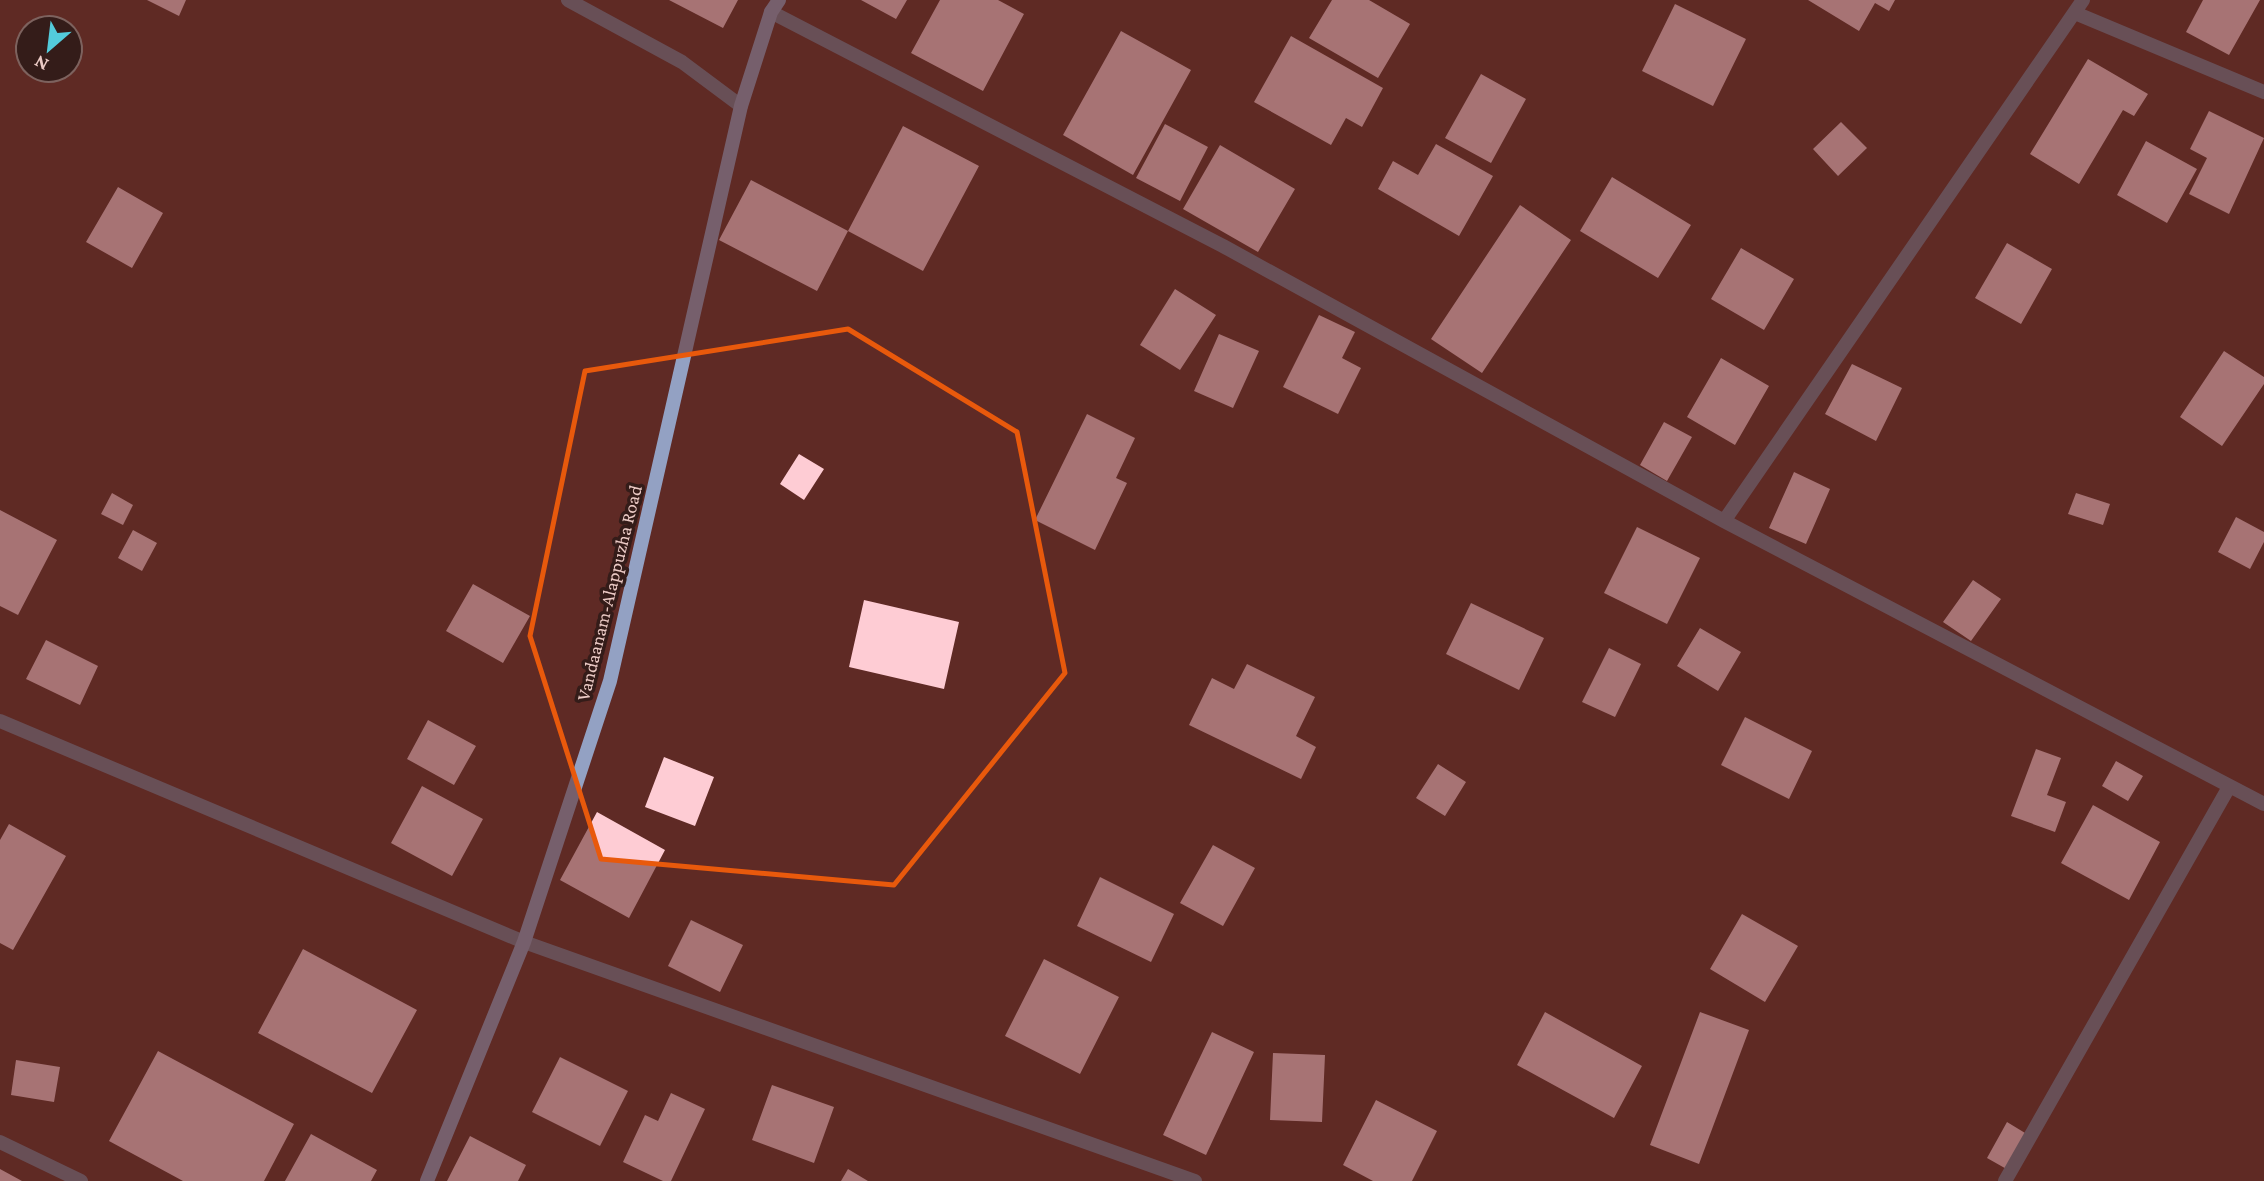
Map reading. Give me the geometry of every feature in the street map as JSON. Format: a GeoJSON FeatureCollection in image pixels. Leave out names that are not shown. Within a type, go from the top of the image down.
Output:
{"type":"FeatureCollection","features":[{"type":"Feature","properties":{"kind":"main road","name":"Vandaanam-Alappuzha Road"},"geometry":{"type":"LineString","coordinates":[[427,1181],[524,942],[610,681],[741,106],[775,6]]}},
{"type":"Feature","properties":{"kind":"street"},"geometry":{"type":"LineString","coordinates":[[568,0],[682,62],[741,106]]}},
{"type":"Feature","properties":{"kind":"street"},"geometry":{"type":"LineString","coordinates":[[775,6],[1223,246],[1724,521],[2264,804]]}},
{"type":"Feature","properties":{"kind":"street"},"geometry":{"type":"LineString","coordinates":[[1724,521],[2079,6],[2264,92]]}},
{"type":"Feature","properties":{"kind":"street"},"geometry":{"type":"LineString","coordinates":[[0,721],[524,942],[1195,1181]]}},
{"type":"Feature","properties":{"kind":"street"},"geometry":{"type":"LineString","coordinates":[[2006,1181],[2229,787]]}},
{"type":"Feature","properties":{"kind":"street"},"geometry":{"type":"LineString","coordinates":[[0,1142],[80,1181]]}},
{"type":"Feature","properties":{"kind":"highlighted area"},"geometry":{"type":"Polygon","coordinates":[[[848,329],[1017,432],[1065,673],[894,885],[601,859],[530,636],[585,371],[848,329]]]}},
{"type":"Feature","properties":{"kind":"building"},"geometry":{"type":"Polygon","coordinates":[[[147,0],[186,0],[179,16],[147,0]]]}},
{"type":"Feature","properties":{"kind":"building"},"geometry":{"type":"Polygon","coordinates":[[[669,0],[738,0],[723,28],[669,0]]]}},
{"type":"Feature","properties":{"kind":"building"},"geometry":{"type":"Polygon","coordinates":[[[861,0],[907,0],[896,19],[861,0]]]}},
{"type":"Feature","properties":{"kind":"building"},"geometry":{"type":"Polygon","coordinates":[[[940,0],[998,0],[1024,14],[983,91],[911,53],[940,0]]]}},
{"type":"Feature","properties":{"kind":"building"},"geometry":{"type":"Polygon","coordinates":[[[1332,0],[1369,0],[1410,24],[1378,78],[1309,38],[1332,0]]]}},
{"type":"Feature","properties":{"kind":"building"},"geometry":{"type":"Polygon","coordinates":[[[1808,0],[1895,0],[1889,11],[1875,3],[1859,31],[1808,0]]]}},
{"type":"Feature","properties":{"kind":"building"},"geometry":{"type":"Polygon","coordinates":[[[2203,0],[2260,0],[2229,55],[2186,32],[2203,0]]]}},
{"type":"Feature","properties":{"kind":"building"},"geometry":{"type":"Polygon","coordinates":[[[1675,4],[1746,39],[1713,106],[1642,71],[1675,4]]]}},
{"type":"Feature","properties":{"kind":"building"},"geometry":{"type":"Polygon","coordinates":[[[1121,31],[1191,70],[1133,175],[1063,135],[1121,31]]]}},
{"type":"Feature","properties":{"kind":"building"},"geometry":{"type":"Polygon","coordinates":[[[1291,36],[1383,88],[1362,127],[1346,118],[1331,145],[1254,102],[1291,36]]]}},
{"type":"Feature","properties":{"kind":"building"},"geometry":{"type":"Polygon","coordinates":[[[2088,59],[2148,94],[2134,116],[2123,110],[2079,184],[2030,154],[2088,59]]]}},
{"type":"Feature","properties":{"kind":"building"},"geometry":{"type":"Polygon","coordinates":[[[1481,74],[1526,99],[1491,163],[1445,138],[1481,74]]]}},
{"type":"Feature","properties":{"kind":"building"},"geometry":{"type":"Polygon","coordinates":[[[2209,111],[2264,138],[2229,214],[2189,194],[2207,158],[2190,149],[2209,111]]]}},
{"type":"Feature","properties":{"kind":"building"},"geometry":{"type":"Polygon","coordinates":[[[1841,122],[1867,148],[1838,176],[1813,149],[1841,122]]]}},
{"type":"Feature","properties":{"kind":"building"},"geometry":{"type":"Polygon","coordinates":[[[1165,124],[1208,147],[1180,201],[1136,178],[1165,124]]]}},
{"type":"Feature","properties":{"kind":"building"},"geometry":{"type":"Polygon","coordinates":[[[903,126],[979,166],[923,271],[848,231],[903,126]]]}},
{"type":"Feature","properties":{"kind":"building"},"geometry":{"type":"Polygon","coordinates":[[[2146,141],[2197,169],[2167,223],[2117,195],[2146,141]]]}},
{"type":"Feature","properties":{"kind":"building"},"geometry":{"type":"Polygon","coordinates":[[[1436,144],[1493,176],[1459,236],[1378,189],[1393,161],[1418,175],[1436,144]]]}},
{"type":"Feature","properties":{"kind":"building"},"geometry":{"type":"Polygon","coordinates":[[[1220,145],[1295,189],[1258,252],[1183,209],[1220,145]]]}},
{"type":"Feature","properties":{"kind":"building"},"geometry":{"type":"Polygon","coordinates":[[[1612,177],[1691,225],[1658,278],[1580,231],[1612,177]]]}},
{"type":"Feature","properties":{"kind":"building"},"geometry":{"type":"Polygon","coordinates":[[[751,180],[848,231],[817,291],[719,240],[751,180]]]}},
{"type":"Feature","properties":{"kind":"building"},"geometry":{"type":"Polygon","coordinates":[[[118,187],[163,213],[132,268],[86,242],[118,187]]]}},
{"type":"Feature","properties":{"kind":"building"},"geometry":{"type":"Polygon","coordinates":[[[1520,205],[1571,240],[1482,373],[1431,339],[1520,205]]]}},
{"type":"Feature","properties":{"kind":"building"},"geometry":{"type":"Polygon","coordinates":[[[2007,243],[2052,269],[2021,324],[1975,298],[2007,243]]]}},
{"type":"Feature","properties":{"kind":"building"},"geometry":{"type":"Polygon","coordinates":[[[1741,248],[1794,279],[1764,330],[1711,299],[1741,248]]]}},
{"type":"Feature","properties":{"kind":"building"},"geometry":{"type":"Polygon","coordinates":[[[1175,289],[1216,315],[1180,370],[1140,345],[1175,289]]]}},
{"type":"Feature","properties":{"kind":"building"},"geometry":{"type":"Polygon","coordinates":[[[1319,315],[1355,332],[1342,358],[1361,368],[1338,414],[1283,387],[1319,315]]]}},
{"type":"Feature","properties":{"kind":"building"},"geometry":{"type":"Polygon","coordinates":[[[1219,334],[1259,351],[1233,408],[1194,391],[1219,334]]]}},
{"type":"Feature","properties":{"kind":"building"},"geometry":{"type":"Polygon","coordinates":[[[2224,351],[2264,377],[2264,384],[2222,446],[2180,417],[2224,351]]]}},
{"type":"Feature","properties":{"kind":"building"},"geometry":{"type":"Polygon","coordinates":[[[1721,358],[1769,386],[1735,445],[1687,417],[1721,358]]]}},
{"type":"Feature","properties":{"kind":"building"},"geometry":{"type":"Polygon","coordinates":[[[1852,364],[1902,388],[1876,441],[1825,414],[1852,364]]]}},
{"type":"Feature","properties":{"kind":"building"},"geometry":{"type":"Polygon","coordinates":[[[1087,414],[1135,438],[1116,478],[1127,483],[1095,550],[1035,520],[1087,414]]]}},
{"type":"Feature","properties":{"kind":"building"},"geometry":{"type":"Polygon","coordinates":[[[1664,422],[1692,437],[1667,481],[1640,465],[1664,422]]]}},
{"type":"Feature","properties":{"kind":"building"},"geometry":{"type":"Polygon","coordinates":[[[799,454],[824,469],[804,500],[780,484],[799,454]]]}},
{"type":"Feature","properties":{"kind":"building"},"geometry":{"type":"Polygon","coordinates":[[[1794,472],[1830,489],[1806,544],[1769,528],[1794,472]]]}},
{"type":"Feature","properties":{"kind":"building"},"geometry":{"type":"Polygon","coordinates":[[[112,493],[133,505],[123,525],[101,514],[112,493]]]}},
{"type":"Feature","properties":{"kind":"building"},"geometry":{"type":"Polygon","coordinates":[[[2076,493],[2110,504],[2103,525],[2068,514],[2076,493]]]}},
{"type":"Feature","properties":{"kind":"building"},"geometry":{"type":"Polygon","coordinates":[[[0,510],[57,540],[18,615],[0,606],[0,510]]]}},
{"type":"Feature","properties":{"kind":"building"},"geometry":{"type":"Polygon","coordinates":[[[2236,517],[2264,532],[2264,542],[2250,569],[2218,552],[2236,517]]]}},
{"type":"Feature","properties":{"kind":"building"},"geometry":{"type":"Polygon","coordinates":[[[1637,527],[1700,558],[1667,624],[1604,593],[1637,527]]]}},
{"type":"Feature","properties":{"kind":"building"},"geometry":{"type":"Polygon","coordinates":[[[133,530],[157,543],[142,571],[118,558],[133,530]]]}},
{"type":"Feature","properties":{"kind":"building"},"geometry":{"type":"Polygon","coordinates":[[[1973,580],[2001,599],[1971,641],[1943,622],[1973,580]]]}},
{"type":"Feature","properties":{"kind":"building"},"geometry":{"type":"Polygon","coordinates":[[[473,584],[530,616],[503,663],[446,631],[473,584]]]}},
{"type":"Feature","properties":{"kind":"building"},"geometry":{"type":"Polygon","coordinates":[[[864,600],[959,622],[944,689],[849,667],[864,600]]]}},
{"type":"Feature","properties":{"kind":"building"},"geometry":{"type":"Polygon","coordinates":[[[1471,603],[1544,638],[1519,690],[1446,654],[1471,603]]]}},
{"type":"Feature","properties":{"kind":"building"},"geometry":{"type":"Polygon","coordinates":[[[1700,628],[1741,652],[1718,691],[1677,666],[1700,628]]]}},
{"type":"Feature","properties":{"kind":"building"},"geometry":{"type":"Polygon","coordinates":[[[46,640],[98,666],[80,705],[26,679],[46,640]]]}},
{"type":"Feature","properties":{"kind":"building"},"geometry":{"type":"Polygon","coordinates":[[[1609,648],[1641,664],[1615,717],[1582,702],[1609,648]]]}},
{"type":"Feature","properties":{"kind":"building"},"geometry":{"type":"Polygon","coordinates":[[[1247,664],[1315,697],[1296,736],[1316,747],[1301,779],[1189,725],[1212,678],[1234,689],[1247,664]]]}},
{"type":"Feature","properties":{"kind":"building"},"geometry":{"type":"Polygon","coordinates":[[[1745,717],[1812,751],[1789,799],[1721,765],[1745,717]]]}},
{"type":"Feature","properties":{"kind":"building"},"geometry":{"type":"Polygon","coordinates":[[[428,720],[476,746],[454,785],[407,759],[428,720]]]}},
{"type":"Feature","properties":{"kind":"building"},"geometry":{"type":"Polygon","coordinates":[[[2036,749],[2061,758],[2047,795],[2066,802],[2055,832],[2011,816],[2036,749]]]}},
{"type":"Feature","properties":{"kind":"building"},"geometry":{"type":"Polygon","coordinates":[[[664,757],[714,777],[695,826],[645,807],[664,757]]]}},
{"type":"Feature","properties":{"kind":"building"},"geometry":{"type":"Polygon","coordinates":[[[2116,761],[2143,776],[2128,801],[2102,786],[2116,761]]]}},
{"type":"Feature","properties":{"kind":"building"},"geometry":{"type":"Polygon","coordinates":[[[1438,764],[1466,782],[1445,816],[1416,798],[1438,764]]]}},
{"type":"Feature","properties":{"kind":"building"},"geometry":{"type":"Polygon","coordinates":[[[422,786],[483,819],[452,876],[391,843],[422,786]]]}},
{"type":"Feature","properties":{"kind":"building"},"geometry":{"type":"Polygon","coordinates":[[[2093,805],[2160,842],[2129,900],[2061,863],[2093,805]]]}},
{"type":"Feature","properties":{"kind":"building"},"geometry":{"type":"Polygon","coordinates":[[[597,812],[665,850],[629,918],[560,880],[597,812]]]}},
{"type":"Feature","properties":{"kind":"building"},"geometry":{"type":"Polygon","coordinates":[[[9,824],[66,856],[13,950],[0,943],[0,840],[9,824]]]}},
{"type":"Feature","properties":{"kind":"building"},"geometry":{"type":"Polygon","coordinates":[[[1213,845],[1255,868],[1223,926],[1180,903],[1213,845]]]}},
{"type":"Feature","properties":{"kind":"building"},"geometry":{"type":"Polygon","coordinates":[[[1100,877],[1174,914],[1151,962],[1077,926],[1100,877]]]}},
{"type":"Feature","properties":{"kind":"building"},"geometry":{"type":"Polygon","coordinates":[[[1742,914],[1798,946],[1765,1002],[1710,969],[1742,914]]]}},
{"type":"Feature","properties":{"kind":"building"},"geometry":{"type":"Polygon","coordinates":[[[691,920],[743,945],[720,992],[668,966],[691,920]]]}},
{"type":"Feature","properties":{"kind":"building"},"geometry":{"type":"Polygon","coordinates":[[[303,949],[417,1010],[372,1093],[258,1033],[303,949]]]}},
{"type":"Feature","properties":{"kind":"building"},"geometry":{"type":"Polygon","coordinates":[[[1044,959],[1119,997],[1080,1074],[1005,1036],[1044,959]]]}},
{"type":"Feature","properties":{"kind":"building"},"geometry":{"type":"Polygon","coordinates":[[[1545,1012],[1642,1066],[1614,1118],[1517,1065],[1545,1012]]]}},
{"type":"Feature","properties":{"kind":"building"},"geometry":{"type":"Polygon","coordinates":[[[1700,1012],[1749,1030],[1699,1164],[1650,1145],[1700,1012]]]}},
{"type":"Feature","properties":{"kind":"building"},"geometry":{"type":"Polygon","coordinates":[[[1212,1032],[1254,1052],[1206,1155],[1163,1135],[1212,1032]]]}},
{"type":"Feature","properties":{"kind":"building"},"geometry":{"type":"Polygon","coordinates":[[[158,1051],[294,1124],[264,1181],[183,1181],[109,1141],[158,1051]]]}},
{"type":"Feature","properties":{"kind":"building"},"geometry":{"type":"Polygon","coordinates":[[[1273,1053],[1325,1055],[1322,1122],[1270,1120],[1273,1053]]]}},
{"type":"Feature","properties":{"kind":"building"},"geometry":{"type":"Polygon","coordinates":[[[560,1057],[628,1091],[600,1146],[532,1112],[560,1057]]]}},
{"type":"Feature","properties":{"kind":"building"},"geometry":{"type":"Polygon","coordinates":[[[16,1060],[60,1067],[54,1102],[11,1095],[16,1060]]]}},
{"type":"Feature","properties":{"kind":"building"},"geometry":{"type":"Polygon","coordinates":[[[772,1085],[834,1107],[814,1163],[752,1140],[772,1085]]]}},
{"type":"Feature","properties":{"kind":"building"},"geometry":{"type":"Polygon","coordinates":[[[671,1093],[705,1109],[671,1181],[663,1181],[623,1162],[645,1115],[658,1121],[671,1093]]]}},
{"type":"Feature","properties":{"kind":"building"},"geometry":{"type":"Polygon","coordinates":[[[1376,1100],[1437,1131],[1412,1181],[1373,1181],[1343,1165],[1376,1100]]]}},
{"type":"Feature","properties":{"kind":"building"},"geometry":{"type":"Polygon","coordinates":[[[2007,1122],[2030,1136],[2010,1171],[1987,1158],[2007,1122]]]}},
{"type":"Feature","properties":{"kind":"building"},"geometry":{"type":"Polygon","coordinates":[[[311,1134],[377,1170],[371,1181],[285,1181],[311,1134]]]}},
{"type":"Feature","properties":{"kind":"building"},"geometry":{"type":"Polygon","coordinates":[[[470,1136],[526,1165],[518,1181],[447,1181],[470,1136]]]}},
{"type":"Feature","properties":{"kind":"building"},"geometry":{"type":"Polygon","coordinates":[[[0,1169],[22,1181],[0,1181],[0,1169]]]}},
{"type":"Feature","properties":{"kind":"building"},"geometry":{"type":"Polygon","coordinates":[[[848,1169],[868,1181],[841,1181],[848,1169]]]}}]}
